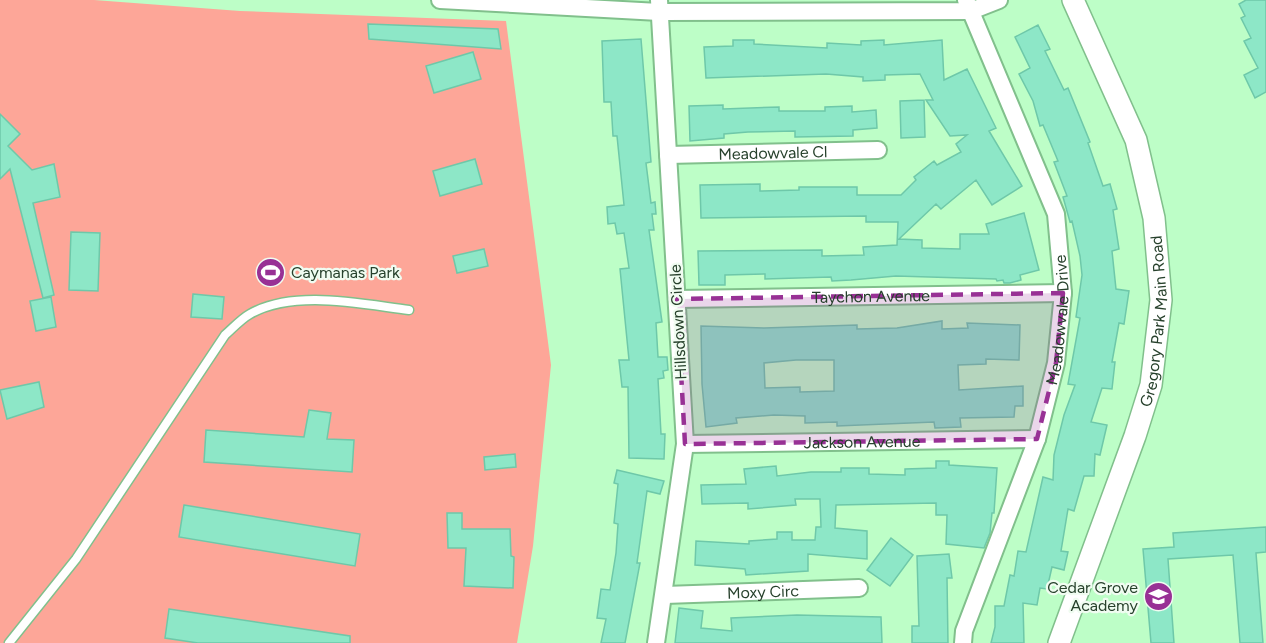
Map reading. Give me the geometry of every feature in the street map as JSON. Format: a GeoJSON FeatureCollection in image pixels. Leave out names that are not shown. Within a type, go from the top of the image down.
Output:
{"type":"FeatureCollection","features":[{"type":"Feature","properties":{"kind":"street"},"geometry":{"type":"LineString","coordinates":[[440,0],[659,6],[968,6],[999,0]]}},
{"type":"Feature","properties":{"kind":"street","name":"Gregory Park Main Road"},"geometry":{"type":"LineString","coordinates":[[1059,643],[1135,436],[1151,385],[1161,300],[1154,218],[1136,140],[1073,0]]}},
{"type":"Feature","properties":{"kind":"street","name":"Hillsdown Circle"},"geometry":{"type":"LineString","coordinates":[[656,643],[665,595],[685,444],[659,6]]}},
{"type":"Feature","properties":{"kind":"street","name":"Meadowvale Drive"},"geometry":{"type":"LineString","coordinates":[[963,643],[964,631],[1037,439],[1056,363],[1063,293],[1056,214],[968,6]]}},
{"type":"Feature","properties":{"kind":"street","name":"Meadowvale Cl"},"geometry":{"type":"LineString","coordinates":[[668,155],[878,150]]}},
{"type":"Feature","properties":{"kind":"street","name":"Taychon Avenue"},"geometry":{"type":"LineString","coordinates":[[676,298],[1063,293]]}},
{"type":"Feature","properties":{"kind":"street","name":"Jackson Avenue"},"geometry":{"type":"LineString","coordinates":[[685,444],[1037,439]]}},
{"type":"Feature","properties":{"kind":"street","name":"Moxy Circ"},"geometry":{"type":"LineString","coordinates":[[665,595],[859,588]]}},
{"type":"Feature","properties":{"kind":"lane"},"geometry":{"type":"LineString","coordinates":[[9,643],[76,559],[225,335],[250,314],[291,302],[333,301],[409,310]]}},
{"type":"Feature","properties":{"kind":"highlighted area"},"geometry":{"type":"Polygon","coordinates":[[[1063,293],[1056,363],[1037,439],[685,444],[677,299],[1063,293]]]}},
{"type":"Feature","properties":{"kind":"shaded area","name":"Caymanas Park"},"geometry":{"type":"Polygon","coordinates":[[[0,0],[94,0],[240,11],[506,21],[551,365],[533,546],[517,643],[0,643],[0,0]]]}},
{"type":"Feature","properties":{"kind":"building"},"geometry":{"type":"Polygon","coordinates":[[[1246,0],[1266,0],[1266,92],[1255,98],[1244,75],[1258,68],[1244,41],[1251,38],[1241,18],[1245,16],[1239,4],[1246,0]]]}},
{"type":"Feature","properties":{"kind":"building"},"geometry":{"type":"Polygon","coordinates":[[[368,24],[498,29],[501,49],[369,39],[368,24]]]}},
{"type":"Feature","properties":{"kind":"building"},"geometry":{"type":"Polygon","coordinates":[[[1038,25],[1050,49],[1045,51],[1064,90],[1068,88],[1090,142],[1088,143],[1103,186],[1110,184],[1117,209],[1113,210],[1119,249],[1112,251],[1116,289],[1129,291],[1124,324],[1119,323],[1112,362],[1115,362],[1112,389],[1102,388],[1091,422],[1107,425],[1100,455],[1095,454],[1094,476],[1084,476],[1074,511],[1068,509],[1061,551],[1068,552],[1064,570],[1052,567],[1047,589],[1040,588],[1037,605],[1023,603],[1024,643],[991,643],[995,627],[995,606],[1004,606],[1010,575],[1014,576],[1018,551],[1026,552],[1043,477],[1053,480],[1054,455],[1064,415],[1075,385],[1068,384],[1080,318],[1076,317],[1082,275],[1080,256],[1072,221],[1070,222],[1063,197],[1067,196],[1054,162],[1058,161],[1043,125],[1040,126],[1033,101],[1019,74],[1030,68],[1015,37],[1038,25]]]}},
{"type":"Feature","properties":{"kind":"building"},"geometry":{"type":"Polygon","coordinates":[[[641,39],[651,162],[646,163],[651,203],[655,202],[656,214],[652,214],[654,230],[649,230],[662,322],[656,323],[658,357],[667,357],[668,370],[663,371],[664,378],[658,379],[661,434],[665,434],[664,459],[629,458],[628,387],[622,387],[619,360],[629,360],[620,269],[629,268],[624,233],[617,234],[615,223],[608,224],[607,207],[624,205],[617,136],[613,136],[611,102],[604,102],[602,41],[641,39]]]}},
{"type":"Feature","properties":{"kind":"building"},"geometry":{"type":"Polygon","coordinates":[[[733,40],[754,40],[754,44],[827,48],[827,43],[861,45],[861,41],[884,40],[884,45],[942,40],[944,80],[967,69],[996,128],[989,131],[1022,186],[992,205],[976,180],[941,209],[936,204],[899,239],[922,240],[922,248],[960,249],[960,234],[989,234],[986,224],[1024,213],[1039,270],[1020,275],[1021,280],[1010,283],[996,279],[896,276],[832,281],[831,277],[765,279],[765,274],[725,275],[725,285],[699,285],[698,251],[822,250],[822,256],[864,255],[863,247],[897,245],[898,222],[866,222],[866,216],[701,218],[700,185],[760,184],[760,191],[799,190],[799,187],[857,187],[857,195],[901,195],[916,180],[914,177],[934,161],[937,165],[961,152],[956,144],[967,135],[950,136],[926,100],[933,100],[920,74],[885,75],[885,80],[863,81],[863,77],[826,74],[706,78],[704,47],[733,46],[733,40]]]}},
{"type":"Feature","properties":{"kind":"building"},"geometry":{"type":"Polygon","coordinates":[[[473,52],[481,79],[434,93],[426,66],[473,52]]]}},
{"type":"Feature","properties":{"kind":"building"},"geometry":{"type":"Polygon","coordinates":[[[924,100],[925,137],[901,138],[900,101],[924,100]]]}},
{"type":"Feature","properties":{"kind":"building"},"geometry":{"type":"Polygon","coordinates":[[[723,105],[723,109],[779,107],[779,111],[825,111],[825,107],[852,106],[852,112],[876,110],[877,128],[853,130],[853,136],[795,137],[795,131],[748,132],[724,134],[724,138],[690,141],[689,106],[723,105]]]}},
{"type":"Feature","properties":{"kind":"building"},"geometry":{"type":"Polygon","coordinates":[[[0,114],[20,134],[8,146],[32,170],[54,164],[60,197],[33,203],[54,295],[43,298],[10,169],[0,179],[0,114]]]}},
{"type":"Feature","properties":{"kind":"building"},"geometry":{"type":"Polygon","coordinates":[[[475,159],[482,184],[440,196],[433,171],[475,159]]]}},
{"type":"Feature","properties":{"kind":"building"},"geometry":{"type":"Polygon","coordinates":[[[71,232],[100,233],[98,291],[69,290],[71,232]]]}},
{"type":"Feature","properties":{"kind":"building"},"geometry":{"type":"Polygon","coordinates":[[[484,249],[488,266],[457,273],[453,256],[484,249]]]}},
{"type":"Feature","properties":{"kind":"building"},"geometry":{"type":"Polygon","coordinates":[[[193,294],[224,297],[222,319],[191,317],[193,294]]]}},
{"type":"Feature","properties":{"kind":"building"},"geometry":{"type":"Polygon","coordinates":[[[51,297],[56,327],[36,331],[30,301],[51,297]]]}},
{"type":"Feature","properties":{"kind":"building"},"geometry":{"type":"Polygon","coordinates":[[[942,321],[942,329],[968,328],[967,323],[1020,325],[1019,360],[986,359],[986,364],[958,365],[959,390],[1023,386],[1023,406],[1015,406],[1014,417],[960,418],[961,427],[935,428],[934,422],[837,426],[837,422],[805,423],[805,416],[774,415],[736,418],[737,423],[706,427],[702,384],[701,326],[764,328],[857,325],[857,329],[897,328],[942,321]],[[834,360],[764,363],[765,388],[800,387],[800,392],[834,391],[834,360]]]}},
{"type":"Feature","properties":{"kind":"building"},"geometry":{"type":"Polygon","coordinates":[[[39,382],[44,407],[7,419],[0,390],[39,382]]]}},
{"type":"Feature","properties":{"kind":"building"},"geometry":{"type":"Polygon","coordinates":[[[309,410],[331,413],[327,439],[354,440],[352,472],[204,462],[206,430],[304,437],[309,410]]]}},
{"type":"Feature","properties":{"kind":"building"},"geometry":{"type":"Polygon","coordinates":[[[515,454],[516,467],[485,470],[484,457],[515,454]]]}},
{"type":"Feature","properties":{"kind":"building"},"geometry":{"type":"Polygon","coordinates":[[[936,461],[949,461],[949,465],[997,468],[994,513],[992,513],[990,533],[984,548],[946,544],[947,515],[936,515],[936,503],[836,505],[835,528],[867,531],[867,559],[808,554],[808,571],[746,575],[745,569],[695,565],[696,541],[749,544],[749,541],[777,539],[777,532],[792,532],[792,540],[815,540],[816,527],[821,527],[820,499],[795,499],[796,505],[748,509],[748,503],[702,504],[701,485],[746,484],[744,469],[776,466],[777,476],[811,472],[841,472],[841,468],[869,468],[869,474],[905,475],[905,469],[936,468],[936,461]]]}},
{"type":"Feature","properties":{"kind":"building"},"geometry":{"type":"Polygon","coordinates":[[[617,470],[664,481],[660,494],[647,491],[637,563],[640,563],[625,643],[601,643],[606,619],[597,618],[601,589],[610,590],[616,553],[618,524],[614,523],[618,484],[614,483],[617,470]]]}},
{"type":"Feature","properties":{"kind":"building"},"geometry":{"type":"Polygon","coordinates":[[[184,505],[360,534],[355,566],[179,537],[184,505]]]}},
{"type":"Feature","properties":{"kind":"building"},"geometry":{"type":"Polygon","coordinates":[[[447,513],[462,513],[462,529],[510,529],[511,556],[514,557],[513,588],[464,586],[466,548],[448,548],[447,513]]]}},
{"type":"Feature","properties":{"kind":"building"},"geometry":{"type":"Polygon","coordinates":[[[1266,527],[1266,552],[1256,553],[1263,643],[1240,643],[1233,555],[1168,559],[1174,643],[1151,643],[1143,549],[1174,547],[1173,533],[1266,527]]]}},
{"type":"Feature","properties":{"kind":"building"},"geometry":{"type":"Polygon","coordinates":[[[891,538],[913,555],[890,586],[867,570],[891,538]]]}},
{"type":"Feature","properties":{"kind":"building"},"geometry":{"type":"Polygon","coordinates":[[[949,554],[952,578],[947,578],[948,643],[912,643],[912,626],[919,626],[917,556],[949,554]]]}},
{"type":"Feature","properties":{"kind":"building"},"geometry":{"type":"Polygon","coordinates":[[[679,608],[703,611],[701,628],[732,631],[731,618],[797,615],[881,617],[882,643],[675,643],[679,608]]]}},
{"type":"Feature","properties":{"kind":"building"},"geometry":{"type":"Polygon","coordinates":[[[169,609],[350,636],[350,643],[198,643],[165,638],[169,609]]]}},
{"type":"Feature","properties":{"kind":"place","name":"Caymanas Park"},"geometry":{"type":"Point","coordinates":[270,272]}},
{"type":"Feature","properties":{"kind":"place","name":"Cedar Grove Academy"},"geometry":{"type":"Point","coordinates":[1159,596]}}]}
